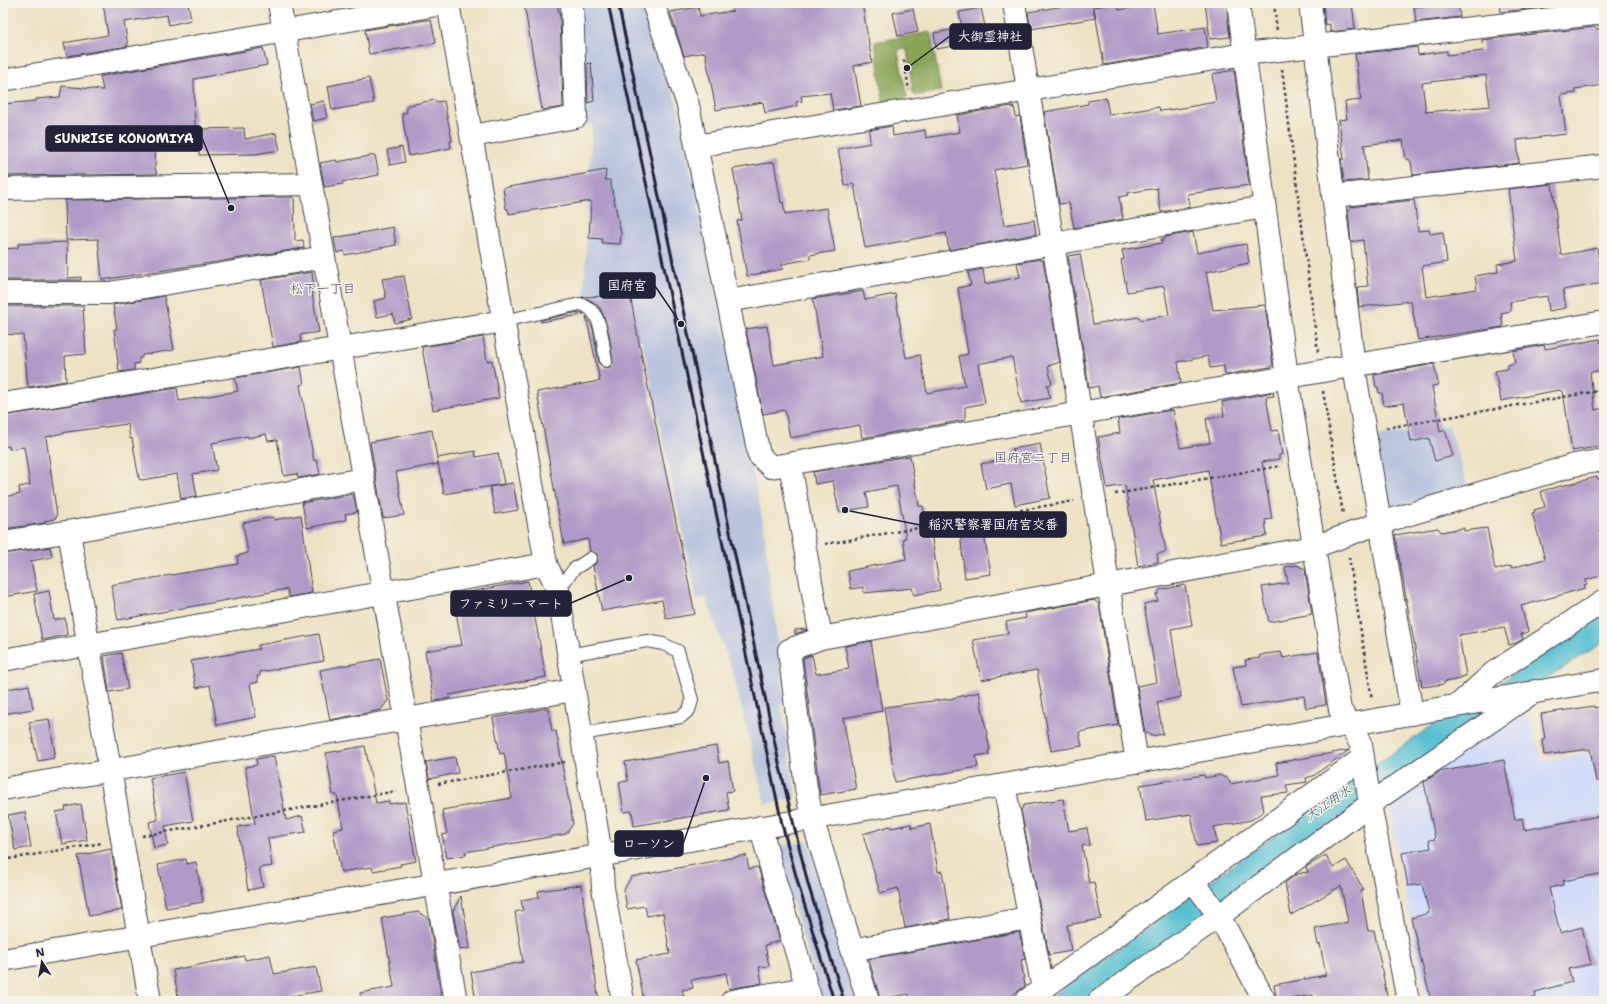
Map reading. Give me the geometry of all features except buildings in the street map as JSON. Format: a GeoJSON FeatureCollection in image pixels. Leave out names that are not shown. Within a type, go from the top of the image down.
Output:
{"type":"FeatureCollection","features":[{"type":"Feature","properties":{"kind":"street"},"geometry":{"type":"LineString","coordinates":[[279,3],[434,884],[456,1001]]}},
{"type":"Feature","properties":{"kind":"street"},"geometry":{"type":"LineString","coordinates":[[3,80],[448,3],[546,564],[558,590],[601,855],[603,888],[623,1001]]}},
{"type":"Feature","properties":{"kind":"street"},"geometry":{"type":"LineString","coordinates":[[472,136],[576,116],[572,3]]}},
{"type":"Feature","properties":{"kind":"street"},"geometry":{"type":"LineString","coordinates":[[653,3],[688,104],[759,455],[771,467],[1287,377],[1354,367],[1604,322]]}},
{"type":"Feature","properties":{"kind":"street"},"geometry":{"type":"LineString","coordinates":[[1014,3],[1137,762]]}},
{"type":"Feature","properties":{"kind":"street"},"geometry":{"type":"LineString","coordinates":[[1238,3],[1287,377],[1340,710],[1351,725],[1361,745],[1370,803],[1408,1001]]}},
{"type":"Feature","properties":{"kind":"street"},"geometry":{"type":"LineString","coordinates":[[1310,3],[1354,367],[1412,714]]}},
{"type":"Feature","properties":{"kind":"street"},"geometry":{"type":"LineString","coordinates":[[696,146],[1244,54],[1604,13]]}},
{"type":"Feature","properties":{"kind":"street"},"geometry":{"type":"LineString","coordinates":[[1334,196],[1604,166]]}},
{"type":"Feature","properties":{"kind":"street"},"geometry":{"type":"LineString","coordinates":[[3,189],[311,184]]}},
{"type":"Feature","properties":{"kind":"street"},"geometry":{"type":"LineString","coordinates":[[728,301],[1264,207]]}},
{"type":"Feature","properties":{"kind":"street"},"geometry":{"type":"LineString","coordinates":[[3,293],[109,293],[324,257]]}},
{"type":"Feature","properties":{"kind":"street"},"geometry":{"type":"LineString","coordinates":[[3,404],[504,321]]}},
{"type":"Feature","properties":{"kind":"street"},"geometry":{"type":"LineString","coordinates":[[868,1001],[851,950],[812,818],[806,788],[789,650],[821,638],[1314,547],[1380,523],[1574,465],[1604,460]]}},
{"type":"Feature","properties":{"kind":"street"},"geometry":{"type":"LineString","coordinates":[[790,464],[821,638]]}},
{"type":"Feature","properties":{"kind":"street"},"geometry":{"type":"LineString","coordinates":[[3,542],[69,532],[363,479]]}},
{"type":"Feature","properties":{"kind":"street"},"geometry":{"type":"LineString","coordinates":[[69,532],[150,1001]]}},
{"type":"Feature","properties":{"kind":"street"},"geometry":{"type":"LineString","coordinates":[[3,660],[546,564]]}},
{"type":"Feature","properties":{"kind":"street"},"geometry":{"type":"LineString","coordinates":[[1458,705],[1493,673],[1604,601]]}},
{"type":"Feature","properties":{"kind":"street"},"geometry":{"type":"LineString","coordinates":[[3,960],[1604,680]]}},
{"type":"Feature","properties":{"kind":"street"},"geometry":{"type":"LineString","coordinates":[[3,789],[574,690]]}},
{"type":"Feature","properties":{"kind":"street"},"geometry":{"type":"LineString","coordinates":[[1099,1001],[1370,803],[1530,692]]}},
{"type":"Feature","properties":{"kind":"street"},"geometry":{"type":"LineString","coordinates":[[1004,785],[1028,918],[1034,995],[1196,885],[1364,764]]}},
{"type":"Feature","properties":{"kind":"street"},"geometry":{"type":"LineString","coordinates":[[732,1001],[809,994],[761,827]]}},
{"type":"Feature","properties":{"kind":"street"},"geometry":{"type":"LineString","coordinates":[[1196,885],[1218,914],[1264,1001]]}},
{"type":"Feature","properties":{"kind":"street"},"geometry":{"type":"LineString","coordinates":[[851,950],[1028,918]]}},
{"type":"Feature","properties":{"kind":"lane"},"geometry":{"type":"LineString","coordinates":[[504,321],[580,304],[588,306],[597,316],[606,361]]}},
{"type":"Feature","properties":{"kind":"lane"},"geometry":{"type":"LineString","coordinates":[[558,590],[574,569],[591,558]]}},
{"type":"Feature","properties":{"kind":"lane"},"geometry":{"type":"LineString","coordinates":[[568,655],[647,642],[663,644],[678,651],[692,700],[689,710],[680,716],[581,734]]}},
{"type":"Feature","properties":{"kind":"path"},"geometry":{"type":"LineString","coordinates":[[1274,3],[1320,372],[1373,704]]}},
{"type":"Feature","properties":{"kind":"path"},"geometry":{"type":"LineString","coordinates":[[904,60],[913,110]]}},
{"type":"Feature","properties":{"kind":"path"},"geometry":{"type":"LineString","coordinates":[[1365,432],[1604,390]]}},
{"type":"Feature","properties":{"kind":"path"},"geometry":{"type":"LineString","coordinates":[[805,547],[1300,463]]}},
{"type":"Feature","properties":{"kind":"path"},"geometry":{"type":"LineString","coordinates":[[3,860],[585,758]]}},
{"type":"Feature","properties":{"kind":"shaded area"},"geometry":{"type":"Polygon","coordinates":[[[581,3],[643,3],[678,108],[763,522],[785,703],[781,704],[796,797],[765,804],[733,673],[706,597],[697,599],[642,340],[614,345],[598,298],[584,294],[592,125],[585,125],[581,3]]]}},
{"type":"Feature","properties":{"kind":"shaded area"},"geometry":{"type":"Polygon","coordinates":[[[1449,425],[1467,485],[1393,508],[1386,504],[1376,437],[1449,425]]]}},
{"type":"Feature","properties":{"kind":"shaded area"},"geometry":{"type":"Polygon","coordinates":[[[1528,716],[1543,761],[1604,749],[1604,1001],[1426,1001],[1387,797],[1497,722],[1528,716]]]}},
{"type":"Feature","properties":{"kind":"shaded area"},"geometry":{"type":"Polygon","coordinates":[[[808,841],[860,1001],[822,1001],[777,849],[778,847],[808,841]]]}},
{"type":"Feature","properties":{"kind":"green space"},"geometry":{"type":"Polygon","coordinates":[[[930,32],[941,91],[915,96],[913,93],[907,50],[900,49],[898,52],[907,96],[905,99],[886,103],[883,102],[875,42],[930,32]]]}},
{"type":"Feature","properties":{"kind":"water","name":"大江用水"},"geometry":{"type":"Polygon","coordinates":[[[1604,613],[1604,642],[1534,686],[1205,916],[1088,1001],[1046,1001],[1341,787],[1346,786],[1474,696],[1482,695],[1604,613]]]}},
{"type":"Feature","properties":{"kind":"railway"},"geometry":{"type":"LineString","coordinates":[[608,3],[782,824],[799,887],[834,1001]]}},
{"type":"Feature","properties":{"kind":"railway"},"geometry":{"type":"LineString","coordinates":[[618,3],[779,763],[808,884],[844,1001]]}},
{"type":"Feature","properties":{"kind":"place","name":"大御霊神社"},"geometry":{"type":"Point","coordinates":[907,68]}},
{"type":"Feature","properties":{"kind":"place","name":"SUNRISE KONOMIYA"},"geometry":{"type":"Point","coordinates":[231,208]}},
{"type":"Feature","properties":{"kind":"place","name":"国府宮"},"geometry":{"type":"Point","coordinates":[681,324]}},
{"type":"Feature","properties":{"kind":"place","name":"稲沢警察署国府宮交番"},"geometry":{"type":"Point","coordinates":[845,510]}},
{"type":"Feature","properties":{"kind":"place","name":"ファミリーマート"},"geometry":{"type":"Point","coordinates":[629,578]}},
{"type":"Feature","properties":{"kind":"place","name":"ローソン"},"geometry":{"type":"Point","coordinates":[706,778]}},
{"type":"Feature","properties":{"kind":"district","name":"松下一丁目"},"geometry":{"type":"Point","coordinates":[323,288]}},
{"type":"Feature","properties":{"kind":"district","name":"国府宮二丁目"},"geometry":{"type":"Point","coordinates":[1033,457]}}]}
